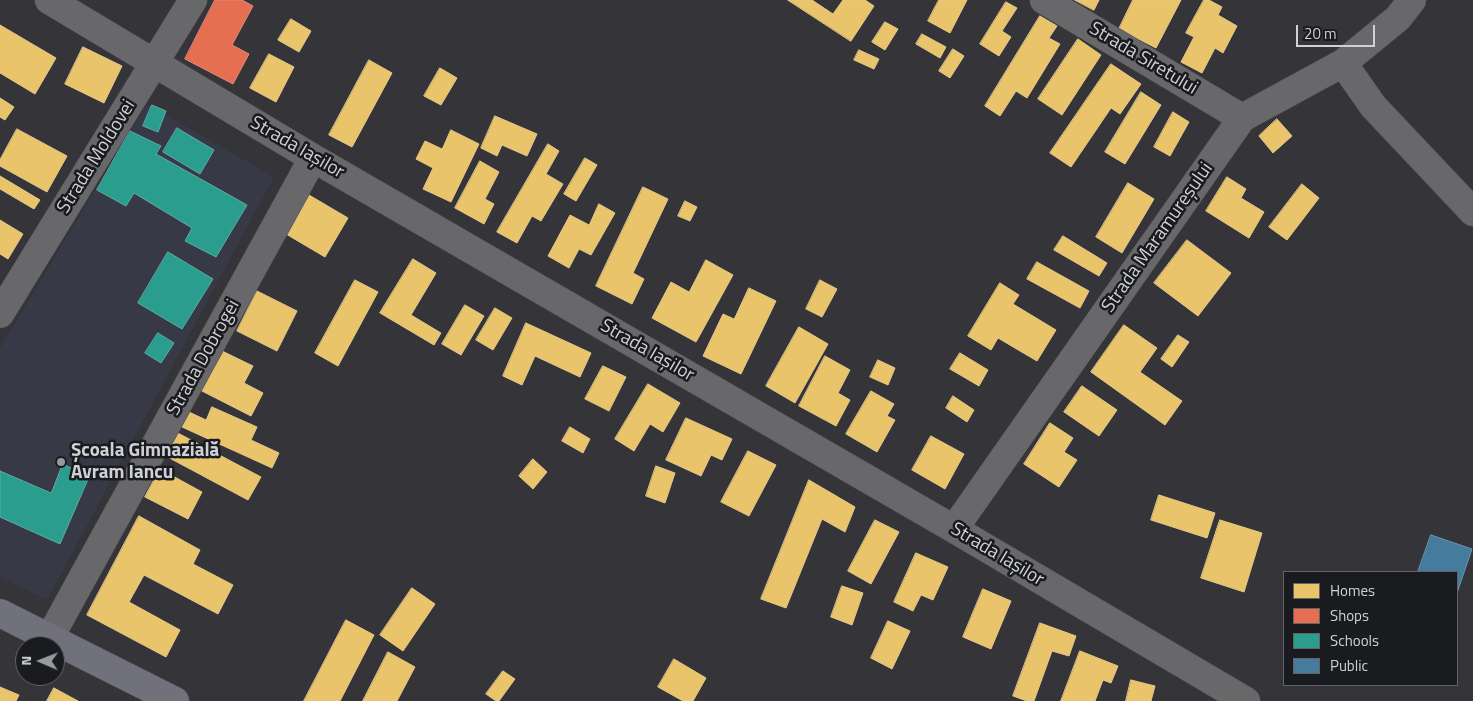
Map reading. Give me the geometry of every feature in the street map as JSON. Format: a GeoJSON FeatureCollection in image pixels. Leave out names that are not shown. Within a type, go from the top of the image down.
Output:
{"type":"FeatureCollection","features":[{"type":"Feature","properties":{"kind":"main road"},"geometry":{"type":"LineString","coordinates":[[0,613],[46,636]]}},
{"type":"Feature","properties":{"kind":"main road"},"geometry":{"type":"LineString","coordinates":[[65,646],[175,701]]}},
{"type":"Feature","properties":{"kind":"street","name":"Strada Iașilor"},"geometry":{"type":"LineString","coordinates":[[49,0],[314,158],[954,529],[1246,701]]}},
{"type":"Feature","properties":{"kind":"street","name":"Strada Moldovei"},"geometry":{"type":"LineString","coordinates":[[0,314],[193,0]]}},
{"type":"Feature","properties":{"kind":"street","name":"Strada Siretului"},"geometry":{"type":"LineString","coordinates":[[1044,0],[1242,118]]}},
{"type":"Feature","properties":{"kind":"street","name":"Strada Maramureșului"},"geometry":{"type":"LineString","coordinates":[[954,529],[1242,118],[1344,63],[1398,18],[1412,0]]}},
{"type":"Feature","properties":{"kind":"street"},"geometry":{"type":"LineString","coordinates":[[1344,63],[1373,106],[1473,212]]}},
{"type":"Feature","properties":{"kind":"street","name":"Strada Dobrogei"},"geometry":{"type":"LineString","coordinates":[[51,636],[314,158]]}},
{"type":"Feature","properties":{"kind":"shaded area","name":"Școala Gimnazială Avram Iancu"},"geometry":{"type":"Polygon","coordinates":[[[147,104],[274,177],[47,600],[0,577],[0,348],[147,104]]]}},
{"type":"Feature","properties":{"kind":"building: Homes"},"geometry":{"type":"Polygon","coordinates":[[[788,0],[812,0],[833,14],[843,0],[865,0],[874,6],[851,41],[788,0]]]}},
{"type":"Feature","properties":{"kind":"building: Homes"},"geometry":{"type":"Polygon","coordinates":[[[939,0],[967,0],[950,33],[928,21],[939,0]]]}},
{"type":"Feature","properties":{"kind":"building: Homes"},"geometry":{"type":"Polygon","coordinates":[[[1075,0],[1099,0],[1094,10],[1075,0]]]}},
{"type":"Feature","properties":{"kind":"building: Homes"},"geometry":{"type":"Polygon","coordinates":[[[1133,0],[1181,0],[1156,48],[1119,29],[1133,0]]]}},
{"type":"Feature","properties":{"kind":"building: Homes"},"geometry":{"type":"Polygon","coordinates":[[[1204,0],[1209,0],[1222,7],[1218,15],[1237,26],[1223,53],[1215,48],[1202,73],[1181,62],[1194,37],[1186,33],[1204,0]]]}},
{"type":"Feature","properties":{"kind":"building: Homes"},"geometry":{"type":"Polygon","coordinates":[[[1006,2],[1017,8],[1002,31],[1011,37],[999,56],[980,44],[1006,2]]]}},
{"type":"Feature","properties":{"kind":"building: Homes"},"geometry":{"type":"Polygon","coordinates":[[[1040,16],[1057,26],[1049,38],[1060,44],[1027,98],[1016,91],[1000,116],[985,106],[1040,16]]]}},
{"type":"Feature","properties":{"kind":"building: Homes"},"geometry":{"type":"Polygon","coordinates":[[[291,19],[311,31],[299,52],[278,40],[291,19]]]}},
{"type":"Feature","properties":{"kind":"building: Homes"},"geometry":{"type":"Polygon","coordinates":[[[885,22],[898,29],[885,50],[872,42],[885,22]]]}},
{"type":"Feature","properties":{"kind":"building: Homes"},"geometry":{"type":"Polygon","coordinates":[[[0,25],[56,58],[35,94],[0,73],[0,25]]]}},
{"type":"Feature","properties":{"kind":"building: Homes"},"geometry":{"type":"Polygon","coordinates":[[[922,34],[946,47],[940,58],[916,44],[922,34]]]}},
{"type":"Feature","properties":{"kind":"building: Homes"},"geometry":{"type":"Polygon","coordinates":[[[1078,39],[1101,55],[1062,115],[1038,99],[1078,39]]]}},
{"type":"Feature","properties":{"kind":"building: Homes"},"geometry":{"type":"Polygon","coordinates":[[[83,47],[122,66],[104,103],[65,84],[83,47]]]}},
{"type":"Feature","properties":{"kind":"building: Homes"},"geometry":{"type":"Polygon","coordinates":[[[953,49],[964,56],[950,78],[939,71],[953,49]]]}},
{"type":"Feature","properties":{"kind":"building: Homes"},"geometry":{"type":"Polygon","coordinates":[[[859,50],[879,59],[874,69],[854,60],[859,50]]]}},
{"type":"Feature","properties":{"kind":"building: Homes"},"geometry":{"type":"Polygon","coordinates":[[[269,54],[294,67],[276,102],[250,88],[269,54]]]}},
{"type":"Feature","properties":{"kind":"building: Homes"},"geometry":{"type":"Polygon","coordinates":[[[369,60],[392,73],[352,147],[329,135],[369,60]]]}},
{"type":"Feature","properties":{"kind":"building: Homes"},"geometry":{"type":"Polygon","coordinates":[[[1111,64],[1141,84],[1120,114],[1111,108],[1071,167],[1050,153],[1111,64]]]}},
{"type":"Feature","properties":{"kind":"building: Homes"},"geometry":{"type":"Polygon","coordinates":[[[440,68],[457,78],[441,105],[424,96],[440,68]]]}},
{"type":"Feature","properties":{"kind":"building: Homes"},"geometry":{"type":"Polygon","coordinates":[[[1141,92],[1161,105],[1125,164],[1105,152],[1141,92]]]}},
{"type":"Feature","properties":{"kind":"building: Homes"},"geometry":{"type":"Polygon","coordinates":[[[0,98],[14,107],[5,120],[0,117],[0,98]]]}},
{"type":"Feature","properties":{"kind":"building: Homes"},"geometry":{"type":"Polygon","coordinates":[[[1173,112],[1189,122],[1170,156],[1154,147],[1173,112]]]}},
{"type":"Feature","properties":{"kind":"building: Homes"},"geometry":{"type":"Polygon","coordinates":[[[495,116],[537,134],[527,156],[502,145],[497,156],[481,148],[495,116]]]}},
{"type":"Feature","properties":{"kind":"building: Homes"},"geometry":{"type":"Polygon","coordinates":[[[1277,119],[1292,136],[1273,153],[1259,136],[1277,119]]]}},
{"type":"Feature","properties":{"kind":"building: Homes"},"geometry":{"type":"Polygon","coordinates":[[[17,129],[67,156],[47,192],[0,166],[0,160],[17,129]]]}},
{"type":"Feature","properties":{"kind":"building: Homes"},"geometry":{"type":"Polygon","coordinates":[[[451,130],[479,144],[451,202],[423,189],[433,168],[416,159],[425,141],[442,149],[451,130]]]}},
{"type":"Feature","properties":{"kind":"building: Homes"},"geometry":{"type":"Polygon","coordinates":[[[548,144],[559,151],[546,174],[563,184],[541,221],[532,216],[517,243],[497,232],[548,144]]]}},
{"type":"Feature","properties":{"kind":"building: Homes"},"geometry":{"type":"Polygon","coordinates":[[[585,158],[597,165],[576,201],[564,194],[585,158]]]}},
{"type":"Feature","properties":{"kind":"building: Homes"},"geometry":{"type":"Polygon","coordinates":[[[480,161],[499,172],[485,199],[494,204],[484,224],[455,208],[480,161]]]}},
{"type":"Feature","properties":{"kind":"building: Homes"},"geometry":{"type":"Polygon","coordinates":[[[0,176],[40,200],[34,209],[0,189],[0,176]]]}},
{"type":"Feature","properties":{"kind":"building: Homes"},"geometry":{"type":"Polygon","coordinates":[[[1227,177],[1246,189],[1241,198],[1264,212],[1249,238],[1206,211],[1227,177]]]}},
{"type":"Feature","properties":{"kind":"building: Homes"},"geometry":{"type":"Polygon","coordinates":[[[1128,183],[1154,199],[1122,253],[1096,237],[1128,183]]]}},
{"type":"Feature","properties":{"kind":"building: Homes"},"geometry":{"type":"Polygon","coordinates":[[[1302,184],[1319,198],[1287,240],[1269,227],[1302,184]]]}},
{"type":"Feature","properties":{"kind":"building: Homes"},"geometry":{"type":"Polygon","coordinates":[[[643,187],[668,199],[633,273],[644,279],[632,304],[596,286],[643,187]]]}},
{"type":"Feature","properties":{"kind":"building: Homes"},"geometry":{"type":"Polygon","coordinates":[[[309,195],[348,218],[325,257],[286,234],[309,195]]]}},
{"type":"Feature","properties":{"kind":"building: Homes"},"geometry":{"type":"Polygon","coordinates":[[[685,201],[697,207],[690,221],[678,216],[685,201]]]}},
{"type":"Feature","properties":{"kind":"building: Homes"},"geometry":{"type":"Polygon","coordinates":[[[599,204],[615,213],[591,255],[579,249],[569,268],[548,256],[570,215],[589,225],[599,204]]]}},
{"type":"Feature","properties":{"kind":"building: Homes"},"geometry":{"type":"Polygon","coordinates":[[[0,220],[23,234],[8,259],[0,254],[0,220]]]}},
{"type":"Feature","properties":{"kind":"building: Homes"},"geometry":{"type":"Polygon","coordinates":[[[1063,236],[1107,263],[1099,276],[1054,250],[1063,236]]]}},
{"type":"Feature","properties":{"kind":"building: Homes"},"geometry":{"type":"Polygon","coordinates":[[[1187,240],[1231,273],[1198,316],[1154,283],[1187,240]]]}},
{"type":"Feature","properties":{"kind":"building: Homes"},"geometry":{"type":"Polygon","coordinates":[[[413,259],[436,273],[411,315],[441,333],[434,345],[380,313],[413,259]]]}},
{"type":"Feature","properties":{"kind":"building: Homes"},"geometry":{"type":"Polygon","coordinates":[[[706,260],[733,275],[696,342],[652,318],[671,282],[689,292],[706,260]]]}},
{"type":"Feature","properties":{"kind":"building: Homes"},"geometry":{"type":"Polygon","coordinates":[[[1037,262],[1089,291],[1080,308],[1027,279],[1037,262]]]}},
{"type":"Feature","properties":{"kind":"building: Homes"},"geometry":{"type":"Polygon","coordinates":[[[355,280],[378,292],[338,366],[315,353],[355,280]]]}},
{"type":"Feature","properties":{"kind":"building: Homes"},"geometry":{"type":"Polygon","coordinates":[[[820,280],[837,289],[822,317],[806,309],[820,280]]]}},
{"type":"Feature","properties":{"kind":"building: Homes"},"geometry":{"type":"Polygon","coordinates":[[[1000,283],[1019,295],[1013,304],[1056,330],[1037,361],[998,338],[991,350],[968,336],[1000,283]]]}},
{"type":"Feature","properties":{"kind":"building: Homes"},"geometry":{"type":"Polygon","coordinates":[[[749,288],[776,301],[741,374],[703,356],[723,314],[734,319],[749,288]]]}},
{"type":"Feature","properties":{"kind":"building: Homes"},"geometry":{"type":"Polygon","coordinates":[[[257,291],[297,311],[277,351],[237,331],[257,291]]]}},
{"type":"Feature","properties":{"kind":"building: Homes"},"geometry":{"type":"Polygon","coordinates":[[[465,305],[484,316],[461,355],[442,344],[465,305]]]}},
{"type":"Feature","properties":{"kind":"building: Homes"},"geometry":{"type":"Polygon","coordinates":[[[495,308],[512,318],[493,350],[476,340],[495,308]]]}},
{"type":"Feature","properties":{"kind":"building: Homes"},"geometry":{"type":"Polygon","coordinates":[[[526,323],[591,353],[580,377],[535,356],[522,385],[503,376],[526,323]]]}},
{"type":"Feature","properties":{"kind":"building: Homes"},"geometry":{"type":"Polygon","coordinates":[[[1124,325],[1157,348],[1140,372],[1182,401],[1165,425],[1091,372],[1124,325]]]}},
{"type":"Feature","properties":{"kind":"building: Homes"},"geometry":{"type":"Polygon","coordinates":[[[799,327],[828,344],[795,403],[766,386],[799,327]]]}},
{"type":"Feature","properties":{"kind":"building: Homes"},"geometry":{"type":"Polygon","coordinates":[[[1178,335],[1189,342],[1172,367],[1161,359],[1178,335]]]}},
{"type":"Feature","properties":{"kind":"building: Homes"},"geometry":{"type":"Polygon","coordinates":[[[222,351],[253,366],[244,383],[263,393],[251,416],[202,391],[222,351]]]}},
{"type":"Feature","properties":{"kind":"building: Homes"},"geometry":{"type":"Polygon","coordinates":[[[960,353],[988,370],[979,386],[950,369],[960,353]]]}},
{"type":"Feature","properties":{"kind":"building: Homes"},"geometry":{"type":"Polygon","coordinates":[[[825,356],[850,370],[838,393],[850,400],[836,426],[799,406],[825,356]]]}},
{"type":"Feature","properties":{"kind":"building: Homes"},"geometry":{"type":"Polygon","coordinates":[[[878,360],[895,368],[888,385],[870,377],[878,360]]]}},
{"type":"Feature","properties":{"kind":"building: Homes"},"geometry":{"type":"Polygon","coordinates":[[[603,366],[626,377],[609,411],[585,399],[603,366]]]}},
{"type":"Feature","properties":{"kind":"building: Homes"},"geometry":{"type":"Polygon","coordinates":[[[648,384],[680,403],[663,432],[650,424],[634,451],[615,439],[648,384]]]}},
{"type":"Feature","properties":{"kind":"building: Homes"},"geometry":{"type":"Polygon","coordinates":[[[1082,386],[1117,410],[1099,436],[1064,412],[1082,386]]]}},
{"type":"Feature","properties":{"kind":"building: Homes"},"geometry":{"type":"Polygon","coordinates":[[[871,391],[894,404],[887,416],[895,420],[877,452],[846,434],[871,391]]]}},
{"type":"Feature","properties":{"kind":"building: Homes"},"geometry":{"type":"Polygon","coordinates":[[[953,396],[974,410],[967,422],[946,408],[953,396]]]}},
{"type":"Feature","properties":{"kind":"building: Homes"},"geometry":{"type":"Polygon","coordinates":[[[212,407],[257,427],[251,440],[279,453],[272,468],[182,427],[189,412],[206,420],[212,407]]]}},
{"type":"Feature","properties":{"kind":"building: Homes"},"geometry":{"type":"Polygon","coordinates":[[[686,418],[732,439],[722,460],[711,455],[701,476],[666,460],[686,418]]]}},
{"type":"Feature","properties":{"kind":"building: Homes"},"geometry":{"type":"Polygon","coordinates":[[[1050,423],[1073,438],[1064,452],[1077,460],[1059,487],[1024,464],[1050,423]]]}},
{"type":"Feature","properties":{"kind":"building: Homes"},"geometry":{"type":"Polygon","coordinates":[[[570,427],[590,439],[583,453],[562,441],[570,427]]]}},
{"type":"Feature","properties":{"kind":"building: Homes"},"geometry":{"type":"Polygon","coordinates":[[[174,431],[261,477],[248,500],[162,454],[174,431]]]}},
{"type":"Feature","properties":{"kind":"building: Homes"},"geometry":{"type":"Polygon","coordinates":[[[931,436],[964,454],[945,489],[912,470],[931,436]]]}},
{"type":"Feature","properties":{"kind":"building: Homes"},"geometry":{"type":"Polygon","coordinates":[[[748,451],[776,465],[749,516],[721,502],[748,451]]]}},
{"type":"Feature","properties":{"kind":"building: Homes"},"geometry":{"type":"Polygon","coordinates":[[[533,459],[547,472],[533,489],[519,476],[533,459]]]}},
{"type":"Feature","properties":{"kind":"building: Homes"},"geometry":{"type":"Polygon","coordinates":[[[656,466],[675,473],[665,503],[646,496],[656,466]]]}},
{"type":"Feature","properties":{"kind":"building: Homes"},"geometry":{"type":"Polygon","coordinates":[[[160,469],[202,492],[188,519],[145,497],[160,469]]]}},
{"type":"Feature","properties":{"kind":"building: Homes"},"geometry":{"type":"Polygon","coordinates":[[[809,480],[855,507],[845,532],[822,519],[786,608],[761,599],[809,480]]]}},
{"type":"Feature","properties":{"kind":"building: Homes"},"geometry":{"type":"Polygon","coordinates":[[[1159,495],[1215,513],[1207,538],[1151,520],[1159,495]]]}},
{"type":"Feature","properties":{"kind":"building: Homes"},"geometry":{"type":"Polygon","coordinates":[[[139,516],[200,550],[193,564],[233,585],[218,614],[144,575],[129,602],[180,630],[166,657],[87,615],[139,516]]]}},
{"type":"Feature","properties":{"kind":"building: Homes"},"geometry":{"type":"Polygon","coordinates":[[[875,520],[899,532],[871,584],[848,571],[875,520]]]}},
{"type":"Feature","properties":{"kind":"building: Homes"},"geometry":{"type":"Polygon","coordinates":[[[1220,520],[1262,533],[1244,592],[1201,578],[1220,520]]]}},
{"type":"Feature","properties":{"kind":"building: Homes"},"geometry":{"type":"Polygon","coordinates":[[[916,553],[948,567],[933,600],[921,595],[913,611],[894,602],[916,553]]]}},
{"type":"Feature","properties":{"kind":"building: Homes"},"geometry":{"type":"Polygon","coordinates":[[[842,586],[863,593],[852,625],[831,617],[842,586]]]}},
{"type":"Feature","properties":{"kind":"building: Homes"},"geometry":{"type":"Polygon","coordinates":[[[412,588],[435,604],[403,651],[380,635],[412,588]]]}},
{"type":"Feature","properties":{"kind":"building: Homes"},"geometry":{"type":"Polygon","coordinates":[[[983,589],[1011,601],[991,649],[963,637],[983,589]]]}},
{"type":"Feature","properties":{"kind":"building: Homes"},"geometry":{"type":"Polygon","coordinates":[[[346,620],[374,635],[340,701],[304,701],[346,620]]]}},
{"type":"Feature","properties":{"kind":"building: Homes"},"geometry":{"type":"Polygon","coordinates":[[[888,621],[910,631],[892,669],[871,658],[888,621]]]}},
{"type":"Feature","properties":{"kind":"building: Homes"},"geometry":{"type":"Polygon","coordinates":[[[1040,623],[1076,636],[1069,656],[1052,651],[1034,701],[1027,701],[1013,696],[1040,623]]]}},
{"type":"Feature","properties":{"kind":"building: Homes"},"geometry":{"type":"Polygon","coordinates":[[[1080,651],[1118,666],[1111,683],[1103,680],[1095,701],[1061,701],[1080,651]]]}},
{"type":"Feature","properties":{"kind":"building: Homes"},"geometry":{"type":"Polygon","coordinates":[[[388,652],[415,667],[397,701],[363,701],[388,652]]]}},
{"type":"Feature","properties":{"kind":"building: Homes"},"geometry":{"type":"Polygon","coordinates":[[[674,659],[706,678],[693,701],[683,701],[658,687],[674,659]]]}},
{"type":"Feature","properties":{"kind":"building: Homes"},"geometry":{"type":"Polygon","coordinates":[[[503,671],[515,679],[499,701],[496,701],[486,694],[503,671]]]}},
{"type":"Feature","properties":{"kind":"building: Homes"},"geometry":{"type":"Polygon","coordinates":[[[1131,680],[1155,686],[1151,701],[1126,701],[1131,680]]]}},
{"type":"Feature","properties":{"kind":"building: Homes"},"geometry":{"type":"Polygon","coordinates":[[[0,687],[19,695],[16,701],[0,701],[0,687]]]}},
{"type":"Feature","properties":{"kind":"building: Homes"},"geometry":{"type":"Polygon","coordinates":[[[54,688],[78,701],[47,701],[54,688]]]}},
{"type":"Feature","properties":{"kind":"building: Shops"},"geometry":{"type":"Polygon","coordinates":[[[215,0],[242,0],[253,6],[232,45],[249,54],[233,84],[185,59],[215,0]]]}},
{"type":"Feature","properties":{"kind":"building: Schools"},"geometry":{"type":"Polygon","coordinates":[[[152,105],[166,111],[158,132],[143,126],[152,105]]]}},
{"type":"Feature","properties":{"kind":"building: Schools"},"geometry":{"type":"Polygon","coordinates":[[[177,128],[214,150],[200,174],[163,152],[177,128]]]}},
{"type":"Feature","properties":{"kind":"building: Schools"},"geometry":{"type":"Polygon","coordinates":[[[130,131],[161,146],[156,154],[247,205],[216,257],[185,241],[192,228],[134,193],[126,206],[97,190],[130,131]]]}},
{"type":"Feature","properties":{"kind":"building: Schools"},"geometry":{"type":"Polygon","coordinates":[[[168,252],[213,279],[182,329],[138,303],[168,252]]]}},
{"type":"Feature","properties":{"kind":"building: Schools"},"geometry":{"type":"Polygon","coordinates":[[[158,333],[174,343],[161,363],[145,353],[158,333]]]}},
{"type":"Feature","properties":{"kind":"building: Schools"},"geometry":{"type":"Polygon","coordinates":[[[63,464],[89,477],[60,544],[0,517],[0,471],[51,493],[63,464]]]}},
{"type":"Feature","properties":{"kind":"building: Public"},"geometry":{"type":"Polygon","coordinates":[[[1431,535],[1472,549],[1458,590],[1458,571],[1418,571],[1431,535]]]}},
{"type":"Feature","properties":{"kind":"place","name":"Școala Gimnazială Avram Iancu"},"geometry":{"type":"Point","coordinates":[61,462]}}]}
